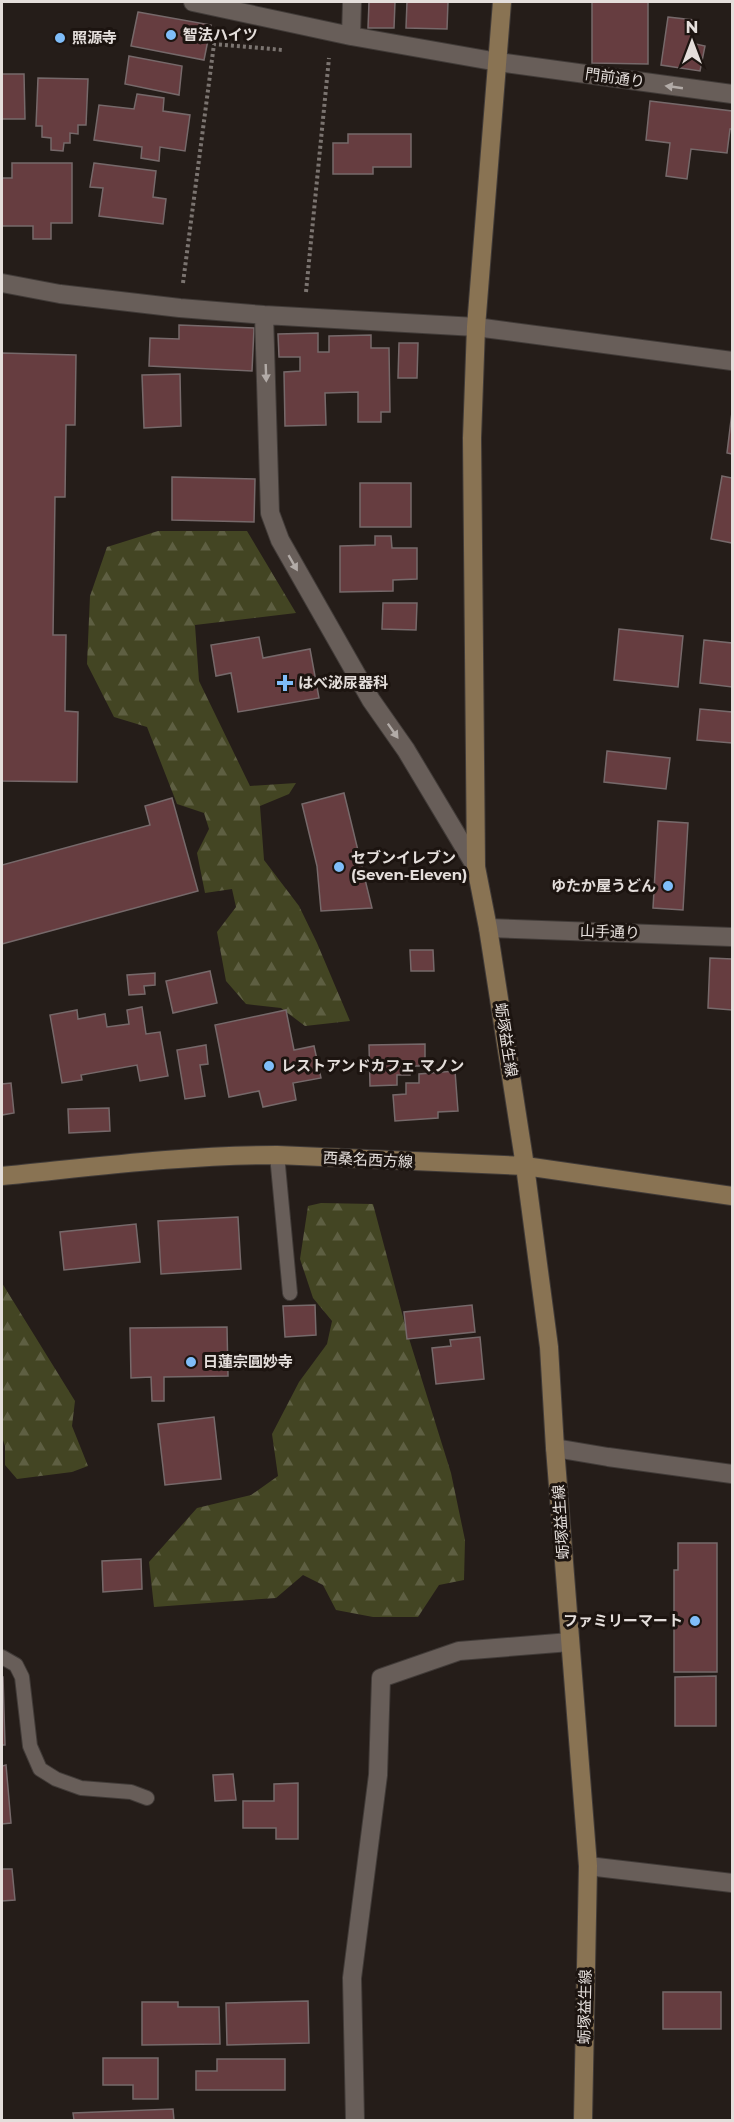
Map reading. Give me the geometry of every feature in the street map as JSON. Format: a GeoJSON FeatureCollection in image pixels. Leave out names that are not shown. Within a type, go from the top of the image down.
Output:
{"type":"FeatureCollection","features":[{"type":"Feature","properties":{"kind":"street","name":"門前通り"},"geometry":{"type":"LineString","coordinates":[[193,2],[351,36],[498,62],[732,94]]}},
{"type":"Feature","properties":{"kind":"street"},"geometry":{"type":"LineString","coordinates":[[351,36],[352,2]]}},
{"type":"Feature","properties":{"kind":"street","name":"蛎塚益生線"},"geometry":{"type":"LineString","coordinates":[[502,2],[476,327],[472,438],[476,867],[488,928],[525,1166],[549,1347],[588,1866],[583,2121]]}},
{"type":"Feature","properties":{"kind":"street"},"geometry":{"type":"LineString","coordinates":[[2,283],[60,294],[180,308],[476,327],[732,361]]}},
{"type":"Feature","properties":{"kind":"street"},"geometry":{"type":"LineString","coordinates":[[264,315],[270,513],[280,540],[372,700],[406,750],[476,867]]}},
{"type":"Feature","properties":{"kind":"street","name":"山手通り"},"geometry":{"type":"LineString","coordinates":[[488,928],[732,937]]}},
{"type":"Feature","properties":{"kind":"street","name":"西桑名西方線"},"geometry":{"type":"LineString","coordinates":[[2,1176],[138,1162],[238,1155],[277,1155],[525,1166],[732,1196]]}},
{"type":"Feature","properties":{"kind":"street"},"geometry":{"type":"LineString","coordinates":[[555,1448],[732,1474]]}},
{"type":"Feature","properties":{"kind":"street"},"geometry":{"type":"LineString","coordinates":[[355,2121],[352,1978],[378,1775],[381,1678],[459,1651],[570,1642]]}},
{"type":"Feature","properties":{"kind":"street"},"geometry":{"type":"LineString","coordinates":[[588,1866],[732,1883]]}},
{"type":"Feature","properties":{"kind":"lane"},"geometry":{"type":"LineString","coordinates":[[277,1155],[290,1293]]}},
{"type":"Feature","properties":{"kind":"lane"},"geometry":{"type":"LineString","coordinates":[[2,1657],[16,1665],[22,1677],[30,1746],[40,1769],[56,1779],[81,1788],[131,1792],[147,1798]]}},
{"type":"Feature","properties":{"kind":"path"},"geometry":{"type":"LineString","coordinates":[[180,308],[214,44],[297,51],[305,25]]}},
{"type":"Feature","properties":{"kind":"path"},"geometry":{"type":"LineString","coordinates":[[303,317],[331,31]]}},
{"type":"Feature","properties":{"kind":"green space"},"geometry":{"type":"Polygon","coordinates":[[[158,531],[247,531],[296,613],[195,625],[199,681],[250,786],[296,783],[289,794],[260,806],[264,860],[299,906],[350,1021],[305,1026],[281,1008],[246,1004],[226,981],[217,932],[236,907],[232,889],[205,893],[197,853],[209,829],[204,813],[177,804],[147,727],[114,717],[87,664],[90,596],[107,547],[158,531]]]}},
{"type":"Feature","properties":{"kind":"green space"},"geometry":{"type":"Polygon","coordinates":[[[321,1203],[373,1204],[407,1332],[451,1473],[465,1540],[464,1580],[439,1585],[418,1617],[373,1617],[336,1610],[323,1585],[303,1575],[276,1598],[154,1607],[149,1562],[197,1508],[251,1495],[278,1476],[272,1434],[299,1382],[327,1344],[332,1321],[313,1298],[300,1259],[308,1206],[321,1203]]]}},
{"type":"Feature","properties":{"kind":"green space"},"geometry":{"type":"Polygon","coordinates":[[[2,1283],[75,1401],[72,1426],[88,1466],[72,1472],[17,1479],[5,1465],[5,1446],[2,1437],[2,1283]]]}},
{"type":"Feature","properties":{"kind":"building"},"geometry":{"type":"Polygon","coordinates":[[[369,2],[395,2],[394,28],[368,28],[369,2]]]}},
{"type":"Feature","properties":{"kind":"building"},"geometry":{"type":"Polygon","coordinates":[[[407,2],[448,2],[447,29],[406,28],[407,2]]]}},
{"type":"Feature","properties":{"kind":"building"},"geometry":{"type":"Polygon","coordinates":[[[592,2],[648,2],[648,64],[592,63],[592,2]]]}},
{"type":"Feature","properties":{"kind":"building","name":"智法ハイツ"},"geometry":{"type":"Polygon","coordinates":[[[138,12],[211,25],[204,60],[131,46],[138,12]]]}},
{"type":"Feature","properties":{"kind":"building"},"geometry":{"type":"Polygon","coordinates":[[[668,17],[694,20],[691,43],[705,46],[700,71],[661,65],[668,17]]]}},
{"type":"Feature","properties":{"kind":"building"},"geometry":{"type":"Polygon","coordinates":[[[129,56],[182,66],[179,95],[125,84],[129,56]]]}},
{"type":"Feature","properties":{"kind":"building"},"geometry":{"type":"Polygon","coordinates":[[[2,74],[24,74],[25,119],[2,119],[2,74]]]}},
{"type":"Feature","properties":{"kind":"building"},"geometry":{"type":"Polygon","coordinates":[[[38,78],[88,79],[86,125],[78,125],[78,134],[70,133],[70,143],[64,143],[63,151],[51,150],[51,138],[42,137],[42,126],[36,126],[38,78]]]}},
{"type":"Feature","properties":{"kind":"building"},"geometry":{"type":"Polygon","coordinates":[[[137,94],[164,98],[163,111],[190,115],[185,151],[160,147],[159,161],[141,158],[142,147],[94,140],[99,105],[134,109],[137,94]]]}},
{"type":"Feature","properties":{"kind":"building"},"geometry":{"type":"Polygon","coordinates":[[[650,101],[732,111],[732,129],[730,129],[727,153],[691,149],[687,179],[666,176],[670,143],[646,140],[650,101]]]}},
{"type":"Feature","properties":{"kind":"building"},"geometry":{"type":"Polygon","coordinates":[[[348,134],[411,134],[411,167],[373,167],[373,174],[333,174],[333,143],[348,143],[348,134]]]}},
{"type":"Feature","properties":{"kind":"building"},"geometry":{"type":"Polygon","coordinates":[[[12,163],[72,163],[72,223],[51,223],[51,239],[33,239],[33,226],[2,226],[2,178],[12,178],[12,163]]]}},
{"type":"Feature","properties":{"kind":"building"},"geometry":{"type":"Polygon","coordinates":[[[94,163],[156,171],[153,197],[166,199],[163,224],[99,216],[103,188],[90,187],[94,163]]]}},
{"type":"Feature","properties":{"kind":"building"},"geometry":{"type":"Polygon","coordinates":[[[179,325],[254,328],[252,371],[149,366],[150,338],[179,339],[179,325]]]}},
{"type":"Feature","properties":{"kind":"building"},"geometry":{"type":"Polygon","coordinates":[[[318,333],[318,352],[329,352],[329,336],[371,335],[371,348],[389,348],[390,412],[381,412],[381,422],[358,422],[358,392],[325,393],[326,425],[285,426],[284,372],[300,371],[300,357],[279,357],[278,334],[318,333]]]}},
{"type":"Feature","properties":{"kind":"building"},"geometry":{"type":"Polygon","coordinates":[[[399,343],[418,343],[417,378],[398,378],[399,343]]]}},
{"type":"Feature","properties":{"kind":"building"},"geometry":{"type":"Polygon","coordinates":[[[2,353],[76,355],[75,425],[66,425],[65,497],[55,497],[53,635],[66,635],[65,711],[78,712],[77,782],[2,781],[2,353]]]}},
{"type":"Feature","properties":{"kind":"building"},"geometry":{"type":"Polygon","coordinates":[[[180,374],[181,426],[144,428],[142,375],[180,374]]]}},
{"type":"Feature","properties":{"kind":"building"},"geometry":{"type":"Polygon","coordinates":[[[732,412],[732,454],[727,453],[732,412]]]}},
{"type":"Feature","properties":{"kind":"building"},"geometry":{"type":"Polygon","coordinates":[[[722,476],[732,478],[732,543],[711,539],[722,476]]]}},
{"type":"Feature","properties":{"kind":"building"},"geometry":{"type":"Polygon","coordinates":[[[172,477],[255,479],[254,522],[172,520],[172,477]]]}},
{"type":"Feature","properties":{"kind":"building"},"geometry":{"type":"Polygon","coordinates":[[[360,483],[411,483],[411,527],[360,527],[360,483]]]}},
{"type":"Feature","properties":{"kind":"building"},"geometry":{"type":"Polygon","coordinates":[[[375,536],[391,536],[392,548],[417,548],[417,579],[393,580],[393,591],[340,592],[340,546],[375,545],[375,536]]]}},
{"type":"Feature","properties":{"kind":"building"},"geometry":{"type":"Polygon","coordinates":[[[383,603],[417,603],[416,630],[382,629],[383,603]]]}},
{"type":"Feature","properties":{"kind":"building"},"geometry":{"type":"Polygon","coordinates":[[[619,629],[683,636],[678,687],[614,680],[619,629]]]}},
{"type":"Feature","properties":{"kind":"building"},"geometry":{"type":"Polygon","coordinates":[[[259,637],[263,658],[310,649],[319,698],[238,712],[231,673],[216,676],[211,645],[259,637]]]}},
{"type":"Feature","properties":{"kind":"building"},"geometry":{"type":"Polygon","coordinates":[[[704,640],[732,643],[732,687],[700,683],[704,640]]]}},
{"type":"Feature","properties":{"kind":"building"},"geometry":{"type":"Polygon","coordinates":[[[700,709],[732,712],[732,743],[697,740],[700,709]]]}},
{"type":"Feature","properties":{"kind":"building"},"geometry":{"type":"Polygon","coordinates":[[[607,751],[670,758],[666,789],[604,782],[607,751]]]}},
{"type":"Feature","properties":{"kind":"building"},"geometry":{"type":"Polygon","coordinates":[[[344,793],[372,908],[321,911],[317,866],[302,804],[344,793]]]}},
{"type":"Feature","properties":{"kind":"building"},"geometry":{"type":"Polygon","coordinates":[[[172,798],[198,891],[2,944],[2,865],[150,825],[145,806],[172,798]]]}},
{"type":"Feature","properties":{"kind":"building"},"geometry":{"type":"Polygon","coordinates":[[[658,821],[688,823],[683,910],[653,908],[658,821]]]}},
{"type":"Feature","properties":{"kind":"building"},"geometry":{"type":"Polygon","coordinates":[[[410,950],[433,950],[434,971],[411,971],[410,950]]]}},
{"type":"Feature","properties":{"kind":"building"},"geometry":{"type":"Polygon","coordinates":[[[710,958],[732,959],[732,1010],[708,1008],[710,958]]]}},
{"type":"Feature","properties":{"kind":"building"},"geometry":{"type":"Polygon","coordinates":[[[210,971],[217,1003],[173,1013],[166,981],[210,971]]]}},
{"type":"Feature","properties":{"kind":"building"},"geometry":{"type":"Polygon","coordinates":[[[155,973],[155,985],[144,986],[145,994],[129,995],[127,975],[155,973]]]}},
{"type":"Feature","properties":{"kind":"building"},"geometry":{"type":"Polygon","coordinates":[[[142,1007],[146,1034],[160,1032],[168,1076],[140,1081],[137,1065],[81,1075],[82,1080],[62,1083],[50,1015],[77,1010],[78,1019],[105,1014],[107,1027],[129,1024],[127,1010],[142,1007]]]}},
{"type":"Feature","properties":{"kind":"building"},"geometry":{"type":"Polygon","coordinates":[[[286,1010],[294,1050],[314,1046],[321,1078],[293,1083],[296,1100],[263,1107],[259,1091],[229,1097],[215,1025],[286,1010]]]}},
{"type":"Feature","properties":{"kind":"building"},"geometry":{"type":"Polygon","coordinates":[[[425,1044],[425,1066],[410,1066],[410,1075],[397,1075],[397,1085],[370,1086],[369,1045],[425,1044]]]}},
{"type":"Feature","properties":{"kind":"building"},"geometry":{"type":"Polygon","coordinates":[[[206,1045],[208,1064],[200,1065],[205,1096],[185,1099],[177,1050],[206,1045]]]}},
{"type":"Feature","properties":{"kind":"building"},"geometry":{"type":"Polygon","coordinates":[[[455,1071],[458,1111],[438,1112],[438,1118],[395,1121],[393,1095],[406,1094],[406,1083],[419,1083],[419,1074],[455,1071]]]}},
{"type":"Feature","properties":{"kind":"building"},"geometry":{"type":"Polygon","coordinates":[[[11,1083],[14,1113],[2,1115],[2,1084],[11,1083]]]}},
{"type":"Feature","properties":{"kind":"building"},"geometry":{"type":"Polygon","coordinates":[[[109,1108],[110,1131],[69,1133],[68,1109],[109,1108]]]}},
{"type":"Feature","properties":{"kind":"building"},"geometry":{"type":"Polygon","coordinates":[[[238,1217],[241,1269],[161,1274],[158,1221],[238,1217]]]}},
{"type":"Feature","properties":{"kind":"building"},"geometry":{"type":"Polygon","coordinates":[[[136,1224],[140,1262],[64,1270],[60,1232],[136,1224]]]}},
{"type":"Feature","properties":{"kind":"building"},"geometry":{"type":"Polygon","coordinates":[[[315,1305],[316,1335],[285,1337],[283,1306],[315,1305]]]}},
{"type":"Feature","properties":{"kind":"building"},"geometry":{"type":"Polygon","coordinates":[[[472,1305],[475,1332],[407,1339],[404,1312],[472,1305]]]}},
{"type":"Feature","properties":{"kind":"building"},"geometry":{"type":"Polygon","coordinates":[[[227,1327],[228,1376],[164,1377],[164,1401],[152,1401],[151,1377],[131,1378],[130,1328],[227,1327]]]}},
{"type":"Feature","properties":{"kind":"building"},"geometry":{"type":"Polygon","coordinates":[[[480,1337],[484,1379],[436,1384],[432,1348],[451,1346],[450,1340],[480,1337]]]}},
{"type":"Feature","properties":{"kind":"building"},"geometry":{"type":"Polygon","coordinates":[[[214,1417],[221,1479],[165,1485],[158,1424],[214,1417]]]}},
{"type":"Feature","properties":{"kind":"building","name":"ファミリーマート"},"geometry":{"type":"Polygon","coordinates":[[[678,1543],[717,1543],[717,1672],[674,1672],[674,1570],[678,1570],[678,1543]]]}},
{"type":"Feature","properties":{"kind":"building"},"geometry":{"type":"Polygon","coordinates":[[[141,1559],[142,1589],[103,1592],[102,1561],[141,1559]]]}},
{"type":"Feature","properties":{"kind":"building"},"geometry":{"type":"Polygon","coordinates":[[[716,1676],[716,1726],[675,1726],[675,1677],[716,1676]]]}},
{"type":"Feature","properties":{"kind":"building"},"geometry":{"type":"Polygon","coordinates":[[[3,1677],[5,1745],[2,1745],[3,1677]]]}},
{"type":"Feature","properties":{"kind":"building"},"geometry":{"type":"Polygon","coordinates":[[[6,1765],[11,1823],[2,1824],[2,1766],[6,1765]]]}},
{"type":"Feature","properties":{"kind":"building"},"geometry":{"type":"Polygon","coordinates":[[[233,1774],[236,1800],[215,1801],[213,1775],[233,1774]]]}},
{"type":"Feature","properties":{"kind":"building"},"geometry":{"type":"Polygon","coordinates":[[[298,1783],[298,1839],[276,1839],[276,1828],[243,1828],[243,1801],[274,1801],[274,1784],[298,1783]]]}},
{"type":"Feature","properties":{"kind":"building"},"geometry":{"type":"Polygon","coordinates":[[[2,1869],[12,1869],[15,1900],[2,1901],[2,1869]]]}},
{"type":"Feature","properties":{"kind":"building"},"geometry":{"type":"Polygon","coordinates":[[[663,1992],[721,1992],[721,2029],[663,2029],[663,1992]]]}},
{"type":"Feature","properties":{"kind":"building"},"geometry":{"type":"Polygon","coordinates":[[[308,2001],[309,2043],[227,2045],[226,2003],[308,2001]]]}},
{"type":"Feature","properties":{"kind":"building"},"geometry":{"type":"Polygon","coordinates":[[[142,2002],[178,2002],[178,2007],[219,2007],[220,2044],[142,2045],[142,2002]]]}},
{"type":"Feature","properties":{"kind":"building"},"geometry":{"type":"Polygon","coordinates":[[[103,2058],[158,2058],[158,2099],[133,2099],[133,2085],[103,2085],[103,2058]]]}},
{"type":"Feature","properties":{"kind":"building"},"geometry":{"type":"Polygon","coordinates":[[[217,2059],[285,2059],[285,2090],[196,2090],[196,2071],[217,2071],[217,2059]]]}},
{"type":"Feature","properties":{"kind":"building"},"geometry":{"type":"Polygon","coordinates":[[[173,2109],[174,2120],[74,2120],[73,2113],[173,2109]]]}},
{"type":"Feature","properties":{"kind":"place","name":"智法ハイツ"},"geometry":{"type":"Point","coordinates":[171,35]}},
{"type":"Feature","properties":{"kind":"place","name":"照源寺"},"geometry":{"type":"Point","coordinates":[60,38]}},
{"type":"Feature","properties":{"kind":"place","name":"はべ泌尿器科"},"geometry":{"type":"Point","coordinates":[285,683]}},
{"type":"Feature","properties":{"kind":"place","name":"セブンイレブン (Seven-Eleven)"},"geometry":{"type":"Point","coordinates":[339,867]}},
{"type":"Feature","properties":{"kind":"place","name":"ゆたか屋うどん"},"geometry":{"type":"Point","coordinates":[668,886]}},
{"type":"Feature","properties":{"kind":"place","name":"レストアンドカフェ マノン"},"geometry":{"type":"Point","coordinates":[269,1066]}},
{"type":"Feature","properties":{"kind":"place","name":"日蓮宗圓妙寺"},"geometry":{"type":"Point","coordinates":[191,1362]}},
{"type":"Feature","properties":{"kind":"place","name":"ファミリーマート"},"geometry":{"type":"Point","coordinates":[695,1621]}}]}
